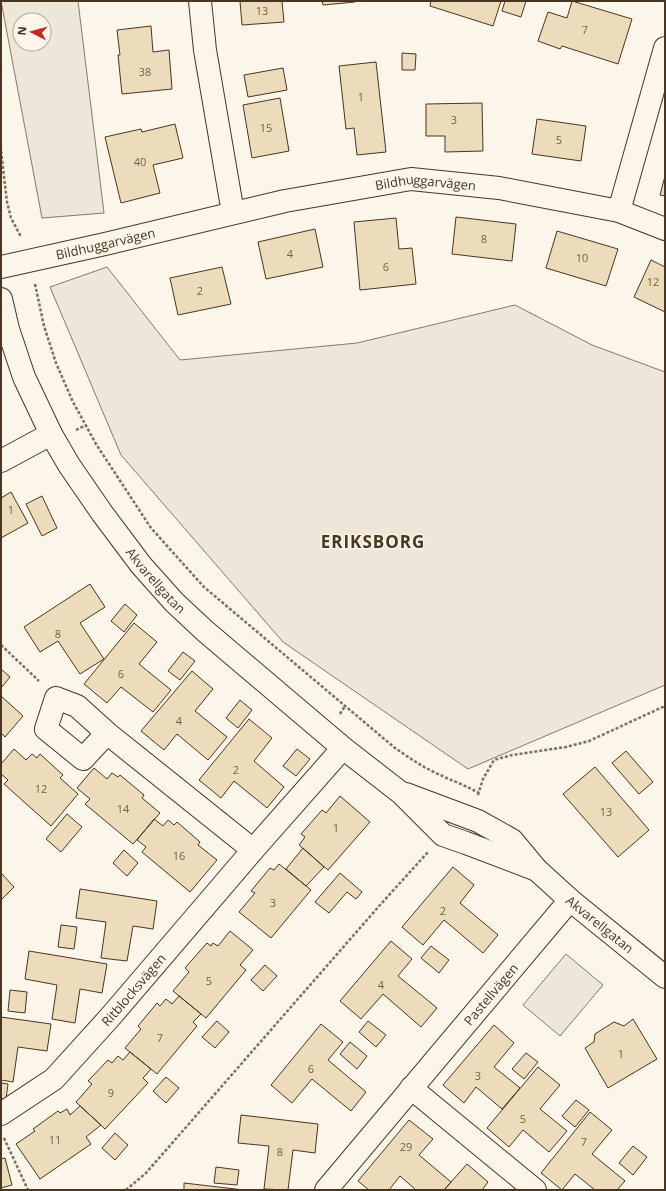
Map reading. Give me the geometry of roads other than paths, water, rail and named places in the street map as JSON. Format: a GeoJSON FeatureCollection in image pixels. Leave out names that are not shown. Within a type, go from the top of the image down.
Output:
{"type":"FeatureCollection","features":[{"type":"Feature","properties":{"kind":"street"},"geometry":{"type":"LineString","coordinates":[[200,1],[205,50],[233,213]]}},
{"type":"Feature","properties":{"kind":"street"},"geometry":{"type":"LineString","coordinates":[[619,211],[665,48]]}},
{"type":"Feature","properties":{"kind":"street","name":"Bildhuggarvägen"},"geometry":{"type":"LineString","coordinates":[[1,267],[285,201],[411,179],[499,188],[619,211],[665,229]]}},
{"type":"Feature","properties":{"kind":"street","name":"Akvarellgatan"},"geometry":{"type":"LineString","coordinates":[[1,299],[8,329],[24,377],[51,434],[102,513],[141,566],[174,602],[205,631],[343,748],[401,793],[443,836],[466,843],[537,870]]}},
{"type":"Feature","properties":{"kind":"street"},"geometry":{"type":"LineString","coordinates":[[1,461],[51,434]]}},
{"type":"Feature","properties":{"kind":"street"},"geometry":{"type":"LineString","coordinates":[[107,733],[83,759],[46,729],[56,698],[77,706],[107,733],[253,850]]}},
{"type":"Feature","properties":{"kind":"street","name":"Ritblocksvägen"},"geometry":{"type":"LineString","coordinates":[[1,1114],[54,1079],[111,1016],[253,850],[343,748]]}},
{"type":"Feature","properties":{"kind":"street","name":"Akvarellgatan"},"geometry":{"type":"LineString","coordinates":[[401,793],[463,814],[512,840],[537,870],[570,900],[665,976]]}},
{"type":"Feature","properties":{"kind":"street","name":"Pastellvägen"},"geometry":{"type":"LineString","coordinates":[[326,1190],[570,900]]}},
{"type":"Feature","properties":{"kind":"street"},"geometry":{"type":"LineString","coordinates":[[411,1088],[535,1190]]}},
{"type":"Feature","properties":{"kind":"district","name":"ERIKSBORG"},"geometry":{"type":"Point","coordinates":[373,542]}}]}
